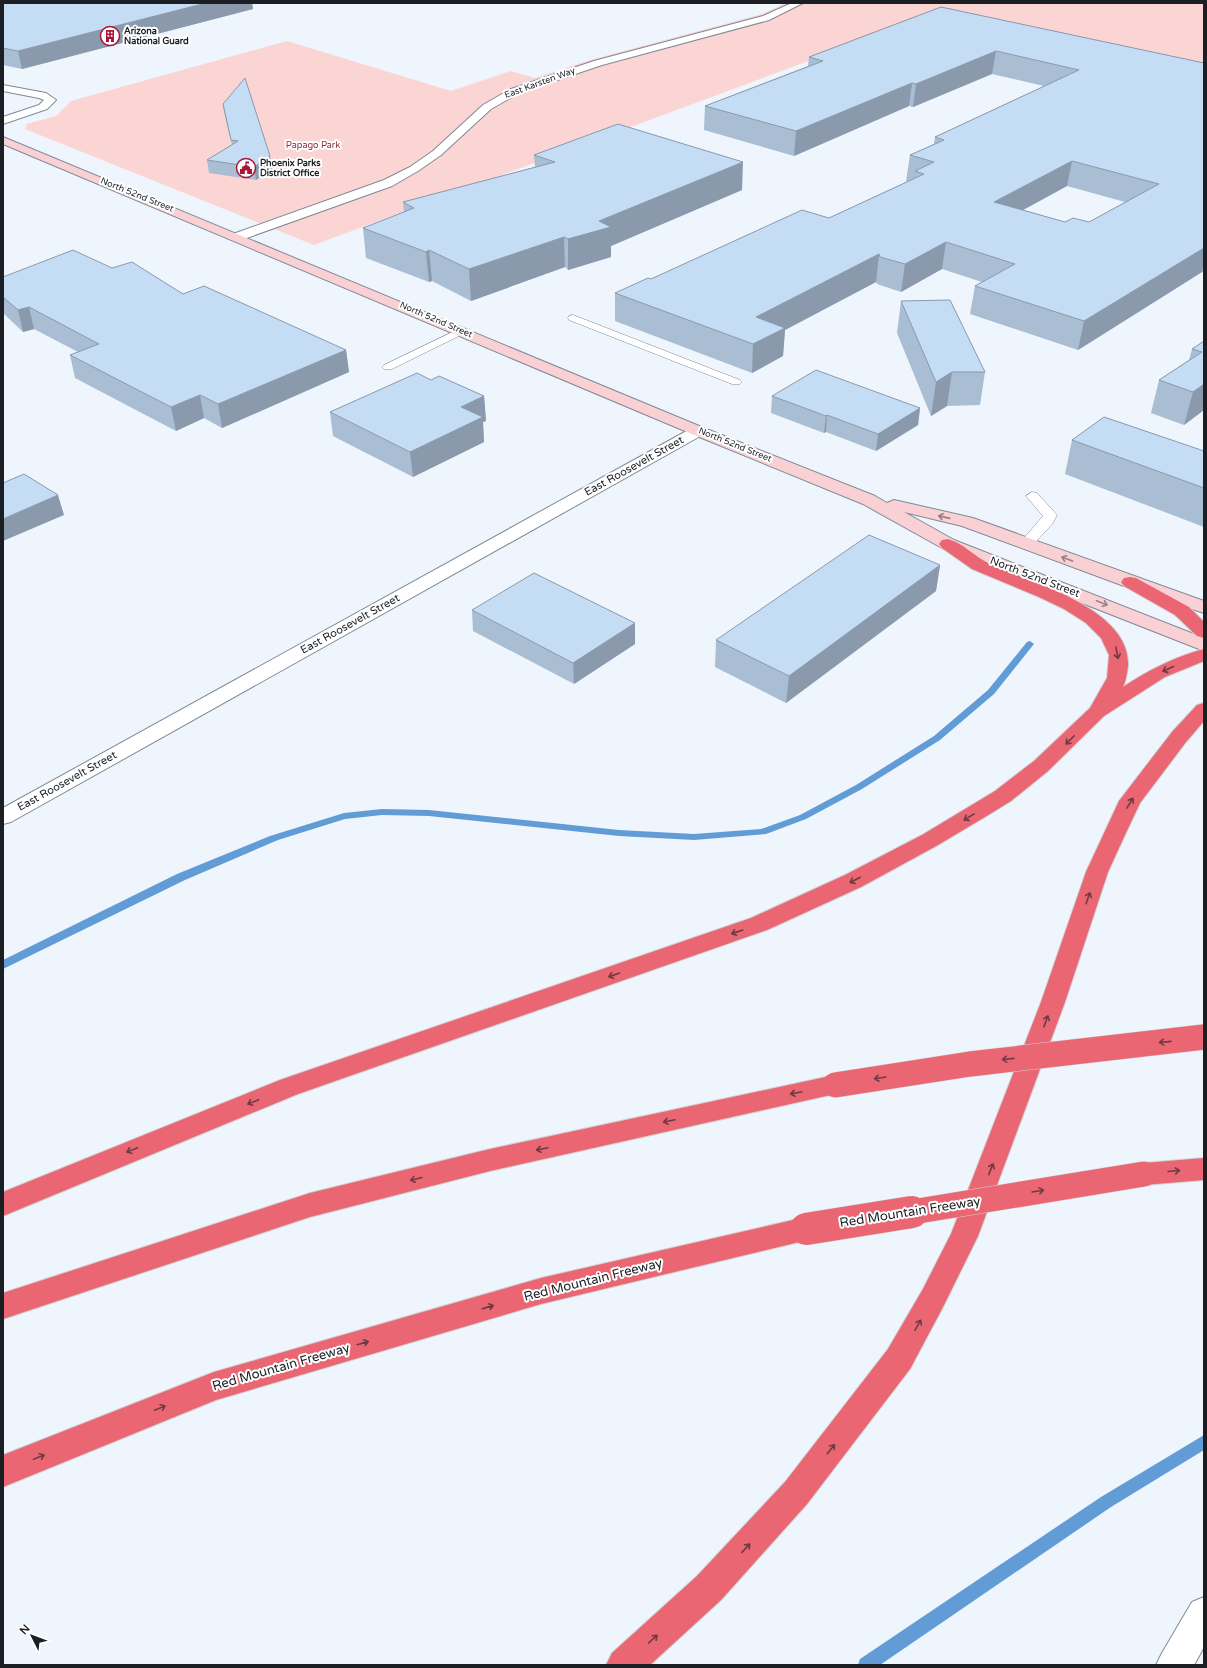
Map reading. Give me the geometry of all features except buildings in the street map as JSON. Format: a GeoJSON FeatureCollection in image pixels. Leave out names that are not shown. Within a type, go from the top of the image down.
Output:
{"type":"FeatureCollection","features":[{"type":"Feature","properties":{"kind":"highway"},"geometry":{"type":"LineString","coordinates":[[948,544],[978,565],[1085,612],[1101,624],[1116,646],[1119,661],[1117,678],[1097,712]]}},
{"type":"Feature","properties":{"kind":"highway"},"geometry":{"type":"LineString","coordinates":[[1130,582],[1182,611],[1204,632]]}},
{"type":"Feature","properties":{"kind":"highway"},"geometry":{"type":"LineString","coordinates":[[3,1204],[289,1087],[758,924],[853,881],[930,840],[1002,796],[1041,766],[1097,712],[1158,673],[1192,658],[1204,655]]}},
{"type":"Feature","properties":{"kind":"highway"},"geometry":{"type":"LineString","coordinates":[[624,1665],[708,1588],[796,1493],[899,1359],[933,1298],[964,1236],[1051,1009],[1097,872],[1130,801],[1192,731],[1204,709]]}},
{"type":"Feature","properties":{"kind":"highway"},"geometry":{"type":"LineString","coordinates":[[3,1306],[310,1205],[490,1160],[834,1084],[970,1064],[1204,1037]]}},
{"type":"Feature","properties":{"kind":"highway","name":"Red Mountain Freeway"},"geometry":{"type":"LineString","coordinates":[[3,1471],[214,1386],[541,1291],[806,1229],[1144,1174],[1204,1168]]}},
{"type":"Feature","properties":{"kind":"main road","name":"North 52nd Street"},"geometry":{"type":"LineString","coordinates":[[3,140],[869,500],[948,544],[1086,597],[1204,645]]}},
{"type":"Feature","properties":{"kind":"main road","name":"North 52nd Street"},"geometry":{"type":"LineString","coordinates":[[869,500],[967,522],[1130,582],[1204,607]]}},
{"type":"Feature","properties":{"kind":"street","name":"East Karsten Way"},"geometry":{"type":"LineString","coordinates":[[237,236],[388,183],[414,169],[437,153],[488,107],[500,98],[515,91],[598,63],[766,18],[799,3]]}},
{"type":"Feature","properties":{"kind":"street"},"geometry":{"type":"LineString","coordinates":[[3,88],[42,95],[51,100],[43,107],[3,121]]}},
{"type":"Feature","properties":{"kind":"street","name":"East Roosevelt Street"},"geometry":{"type":"LineString","coordinates":[[3,817],[698,430]]}},
{"type":"Feature","properties":{"kind":"street"},"geometry":{"type":"LineString","coordinates":[[1174,1665],[1204,1614]]}},
{"type":"Feature","properties":{"kind":"lane"},"geometry":{"type":"LineString","coordinates":[[572,318],[736,382]]}},
{"type":"Feature","properties":{"kind":"lane"},"geometry":{"type":"LineString","coordinates":[[388,367],[461,331]]}},
{"type":"Feature","properties":{"kind":"lane"},"geometry":{"type":"LineString","coordinates":[[1026,544],[1048,520],[1050,515],[1032,496]]}},
{"type":"Feature","properties":{"kind":"green space","name":"Papago Park"},"geometry":{"type":"Polygon","coordinates":[[[785,3],[1204,3],[1204,83],[921,19],[314,245],[25,129],[27,124],[56,116],[71,101],[287,41],[451,91],[511,71],[535,78],[590,60],[762,14],[785,3]]]}},
{"type":"Feature","properties":{"kind":"waterway"},"geometry":{"type":"LineString","coordinates":[[3,965],[181,877],[274,838],[344,816],[382,812],[429,813],[619,833],[694,837],[762,832],[803,817],[859,787],[937,738],[991,692],[1030,644]]}},
{"type":"Feature","properties":{"kind":"waterway"},"geometry":{"type":"LineString","coordinates":[[866,1665],[1106,1502],[1204,1442]]}},
{"type":"Feature","properties":{"kind":"place","name":"Arizona National Guard"},"geometry":{"type":"Point","coordinates":[110,36]}},
{"type":"Feature","properties":{"kind":"place","name":"Phoenix Parks District Office"},"geometry":{"type":"Point","coordinates":[246,168]}}]}
